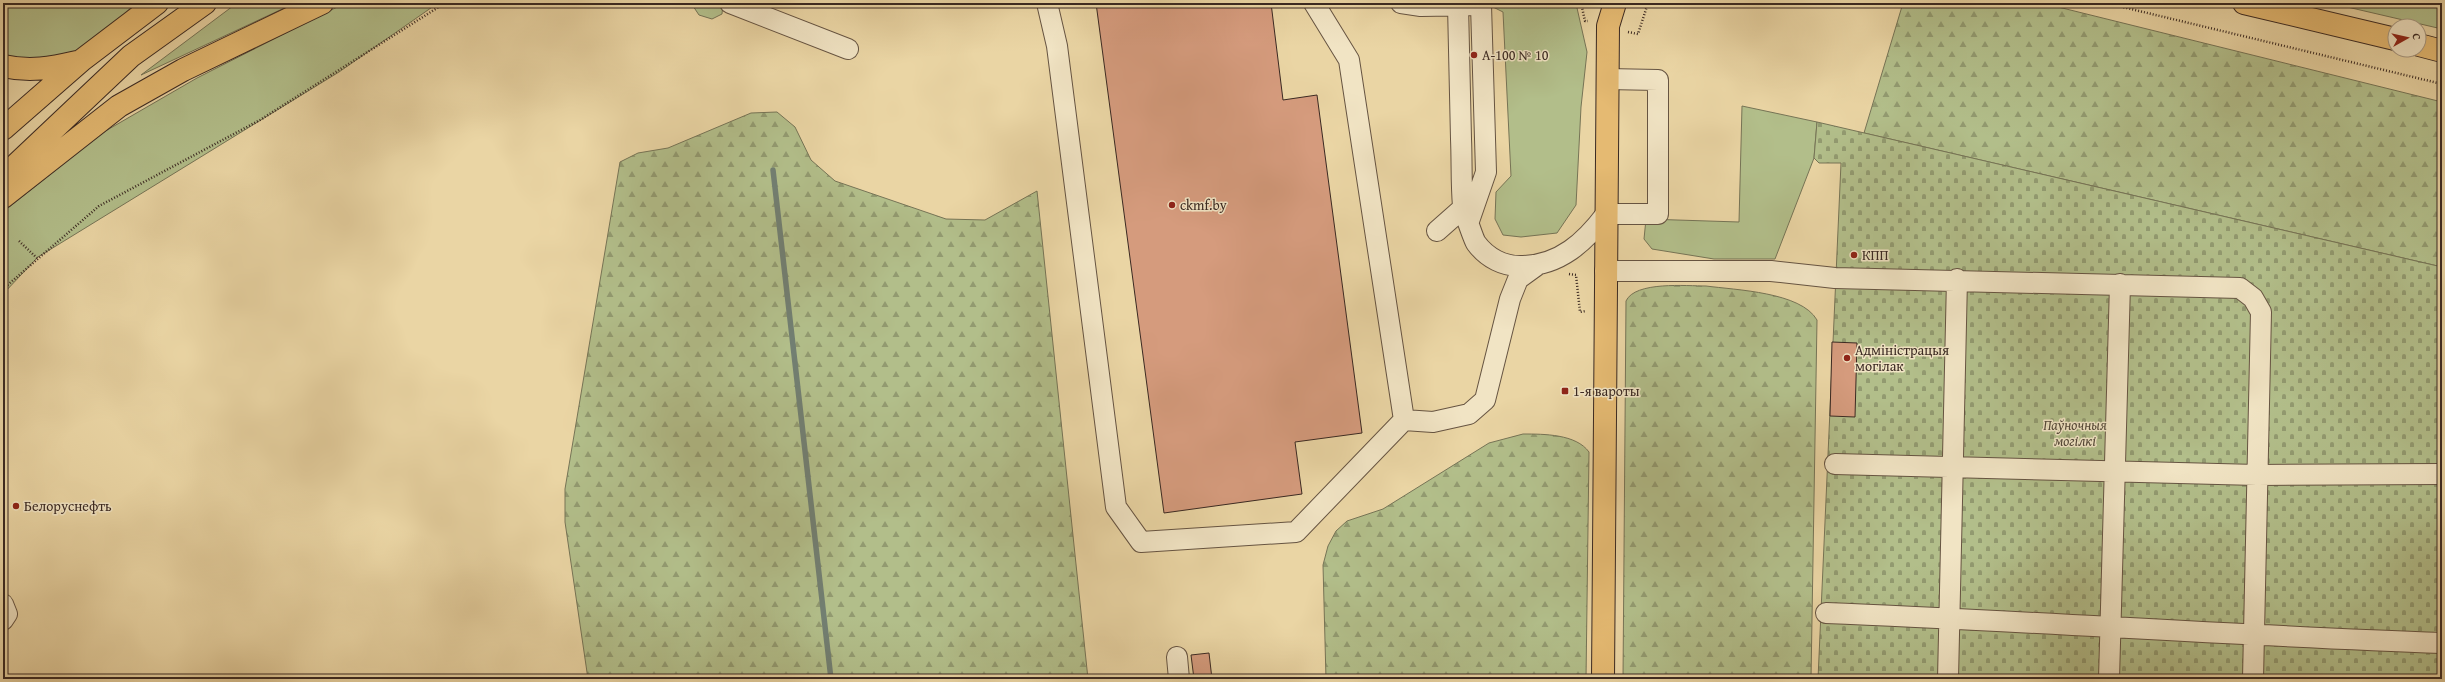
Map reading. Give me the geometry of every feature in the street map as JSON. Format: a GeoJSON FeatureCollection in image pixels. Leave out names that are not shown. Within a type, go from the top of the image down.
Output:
{"type":"FeatureCollection","features":[{"type":"Feature","properties":{"kind":"main road"},"geometry":{"type":"LineString","coordinates":[[3,129],[82,60],[157,3]]}},
{"type":"Feature","properties":{"kind":"main road"},"geometry":{"type":"LineString","coordinates":[[3,177],[131,56],[205,3]]}},
{"type":"Feature","properties":{"kind":"main road"},"geometry":{"type":"LineString","coordinates":[[3,197],[119,106],[183,70],[322,3]]}},
{"type":"Feature","properties":{"kind":"main road"},"geometry":{"type":"LineString","coordinates":[[1598,3],[1608,26]]}},
{"type":"Feature","properties":{"kind":"main road"},"geometry":{"type":"LineString","coordinates":[[1603,679],[1607,79],[1608,26],[1615,3]]}},
{"type":"Feature","properties":{"kind":"main road"},"geometry":{"type":"LineString","coordinates":[[2244,3],[2272,7],[2387,38]]}},
{"type":"Feature","properties":{"kind":"main road"},"geometry":{"type":"LineString","coordinates":[[2427,47],[2442,51]]}},
{"type":"Feature","properties":{"kind":"main road"},"geometry":{"type":"LineString","coordinates":[[3,66],[21,70],[47,69],[82,60]]}},
{"type":"Feature","properties":{"kind":"street"},"geometry":{"type":"LineString","coordinates":[[730,3],[848,49]]}},
{"type":"Feature","properties":{"kind":"street"},"geometry":{"type":"LineString","coordinates":[[1047,3],[1057,46],[1116,506],[1141,542],[1296,532],[1404,420],[1433,422],[1469,414],[1485,400],[1510,299],[1518,279],[1536,266],[1569,252],[1593,231],[1606,214],[1658,214],[1658,80],[1607,79]]}},
{"type":"Feature","properties":{"kind":"street"},"geometry":{"type":"LineString","coordinates":[[1314,3],[1349,60],[1404,420]]}},
{"type":"Feature","properties":{"kind":"street"},"geometry":{"type":"LineString","coordinates":[[1402,3],[1421,6],[1481,5],[1486,172],[1466,214],[1437,231]]}},
{"type":"Feature","properties":{"kind":"street"},"geometry":{"type":"LineString","coordinates":[[1466,214],[1476,242],[1487,255],[1499,263],[1514,266],[1536,266]]}},
{"type":"Feature","properties":{"kind":"street"},"geometry":{"type":"LineString","coordinates":[[1605,271],[1771,271],[1835,278],[1956,279],[2240,288],[2253,298],[2261,312],[2253,679]]}},
{"type":"Feature","properties":{"kind":"street"},"geometry":{"type":"LineString","coordinates":[[1948,679],[1956,279]]}},
{"type":"Feature","properties":{"kind":"street"},"geometry":{"type":"LineString","coordinates":[[2109,679],[2120,284]]}},
{"type":"Feature","properties":{"kind":"street"},"geometry":{"type":"LineString","coordinates":[[1835,464],[2257,475],[2442,474]]}},
{"type":"Feature","properties":{"kind":"street"},"geometry":{"type":"LineString","coordinates":[[3,604],[7,614],[3,620]]}},
{"type":"Feature","properties":{"kind":"street"},"geometry":{"type":"LineString","coordinates":[[1826,613],[1950,618],[2254,636],[2442,642]]}},
{"type":"Feature","properties":{"kind":"street"},"geometry":{"type":"LineString","coordinates":[[1177,657],[1178,679]]}},
{"type":"Feature","properties":{"kind":"path"},"geometry":{"type":"LineString","coordinates":[[3,289],[99,206],[260,120],[445,3]]}},
{"type":"Feature","properties":{"kind":"path"},"geometry":{"type":"LineString","coordinates":[[2106,3],[2442,84]]}},
{"type":"Feature","properties":{"kind":"path"},"geometry":{"type":"LineString","coordinates":[[19,241],[38,258]]}},
{"type":"Feature","properties":{"kind":"green space"},"geometry":{"type":"Polygon","coordinates":[[[3,3],[135,3],[82,60],[3,66],[3,3]]]}},
{"type":"Feature","properties":{"kind":"green space"},"geometry":{"type":"Polygon","coordinates":[[[237,3],[295,3],[141,75],[237,3]]]}},
{"type":"Feature","properties":{"kind":"green space"},"geometry":{"type":"Polygon","coordinates":[[[345,3],[438,3],[339,72],[38,257],[3,294],[3,212],[102,133],[197,78],[345,3]]]}},
{"type":"Feature","properties":{"kind":"green space"},"geometry":{"type":"Polygon","coordinates":[[[691,3],[723,3],[722,14],[712,19],[699,15],[691,3]]]}},
{"type":"Feature","properties":{"kind":"green space"},"geometry":{"type":"Polygon","coordinates":[[[1489,3],[1575,3],[1577,8],[1587,52],[1581,107],[1576,205],[1557,233],[1521,237],[1503,235],[1495,219],[1496,192],[1511,176],[1503,12],[1489,5],[1489,3]]]}},
{"type":"Feature","properties":{"kind":"green space"},"geometry":{"type":"Polygon","coordinates":[[[1903,3],[2042,3],[2442,102],[2442,267],[1864,133],[1903,3]]]}},
{"type":"Feature","properties":{"kind":"green space"},"geometry":{"type":"Polygon","coordinates":[[[2330,3],[2422,3],[2442,8],[2442,29],[2427,26],[2427,18],[2395,18],[2330,3]]]}},
{"type":"Feature","properties":{"kind":"green space"},"geometry":{"type":"Polygon","coordinates":[[[1742,106],[1817,122],[1814,158],[1775,259],[1714,259],[1652,249],[1644,239],[1646,219],[1739,222],[1742,106]]]}},
{"type":"Feature","properties":{"kind":"green space"},"geometry":{"type":"Polygon","coordinates":[[[777,112],[795,127],[811,160],[835,181],[946,219],[985,220],[1037,191],[1088,679],[588,679],[565,522],[565,489],[620,162],[638,153],[668,148],[751,113],[777,112]]]}},
{"type":"Feature","properties":{"kind":"green space","name":"Паўночныя могілкі"},"geometry":{"type":"Polygon","coordinates":[[[1817,122],[2442,267],[2442,679],[1818,679],[1841,163],[1819,163],[1814,158],[1817,122]]]}},
{"type":"Feature","properties":{"kind":"green space"},"geometry":{"type":"Polygon","coordinates":[[[1675,285],[1706,286],[1750,291],[1783,298],[1797,303],[1809,311],[1817,320],[1811,679],[1623,679],[1626,301],[1631,295],[1650,287],[1675,285]]]}},
{"type":"Feature","properties":{"kind":"green space"},"geometry":{"type":"Polygon","coordinates":[[[1523,434],[1540,434],[1568,438],[1583,446],[1589,452],[1586,679],[1326,679],[1323,565],[1328,546],[1336,531],[1347,521],[1383,509],[1489,443],[1523,434]]]}},
{"type":"Feature","properties":{"kind":"building"},"geometry":{"type":"Polygon","coordinates":[[[1096,3],[1271,3],[1283,100],[1317,95],[1362,433],[1295,442],[1302,494],[1164,513],[1096,3]]]}},
{"type":"Feature","properties":{"kind":"building"},"geometry":{"type":"Polygon","coordinates":[[[1832,342],[1857,343],[1855,417],[1830,416],[1832,342]]]}},
{"type":"Feature","properties":{"kind":"building"},"geometry":{"type":"Polygon","coordinates":[[[1209,653],[1212,679],[1194,679],[1191,655],[1209,653]]]}},
{"type":"Feature","properties":{"kind":"waterway"},"geometry":{"type":"LineString","coordinates":[[773,170],[831,679]]}},
{"type":"Feature","properties":{"kind":"place","name":"А-100 № 10"},"geometry":{"type":"Point","coordinates":[1474,55]}},
{"type":"Feature","properties":{"kind":"place","name":"ckmf.by"},"geometry":{"type":"Point","coordinates":[1172,205]}},
{"type":"Feature","properties":{"kind":"place","name":"КПП"},"geometry":{"type":"Point","coordinates":[1854,255]}},
{"type":"Feature","properties":{"kind":"place","name":"Адміністрацыя могілак"},"geometry":{"type":"Point","coordinates":[1847,358]}},
{"type":"Feature","properties":{"kind":"place","name":"1-я вароты"},"geometry":{"type":"Point","coordinates":[1565,391]}},
{"type":"Feature","properties":{"kind":"place","name":"Белоруснефть"},"geometry":{"type":"Point","coordinates":[16,506]}}]}
